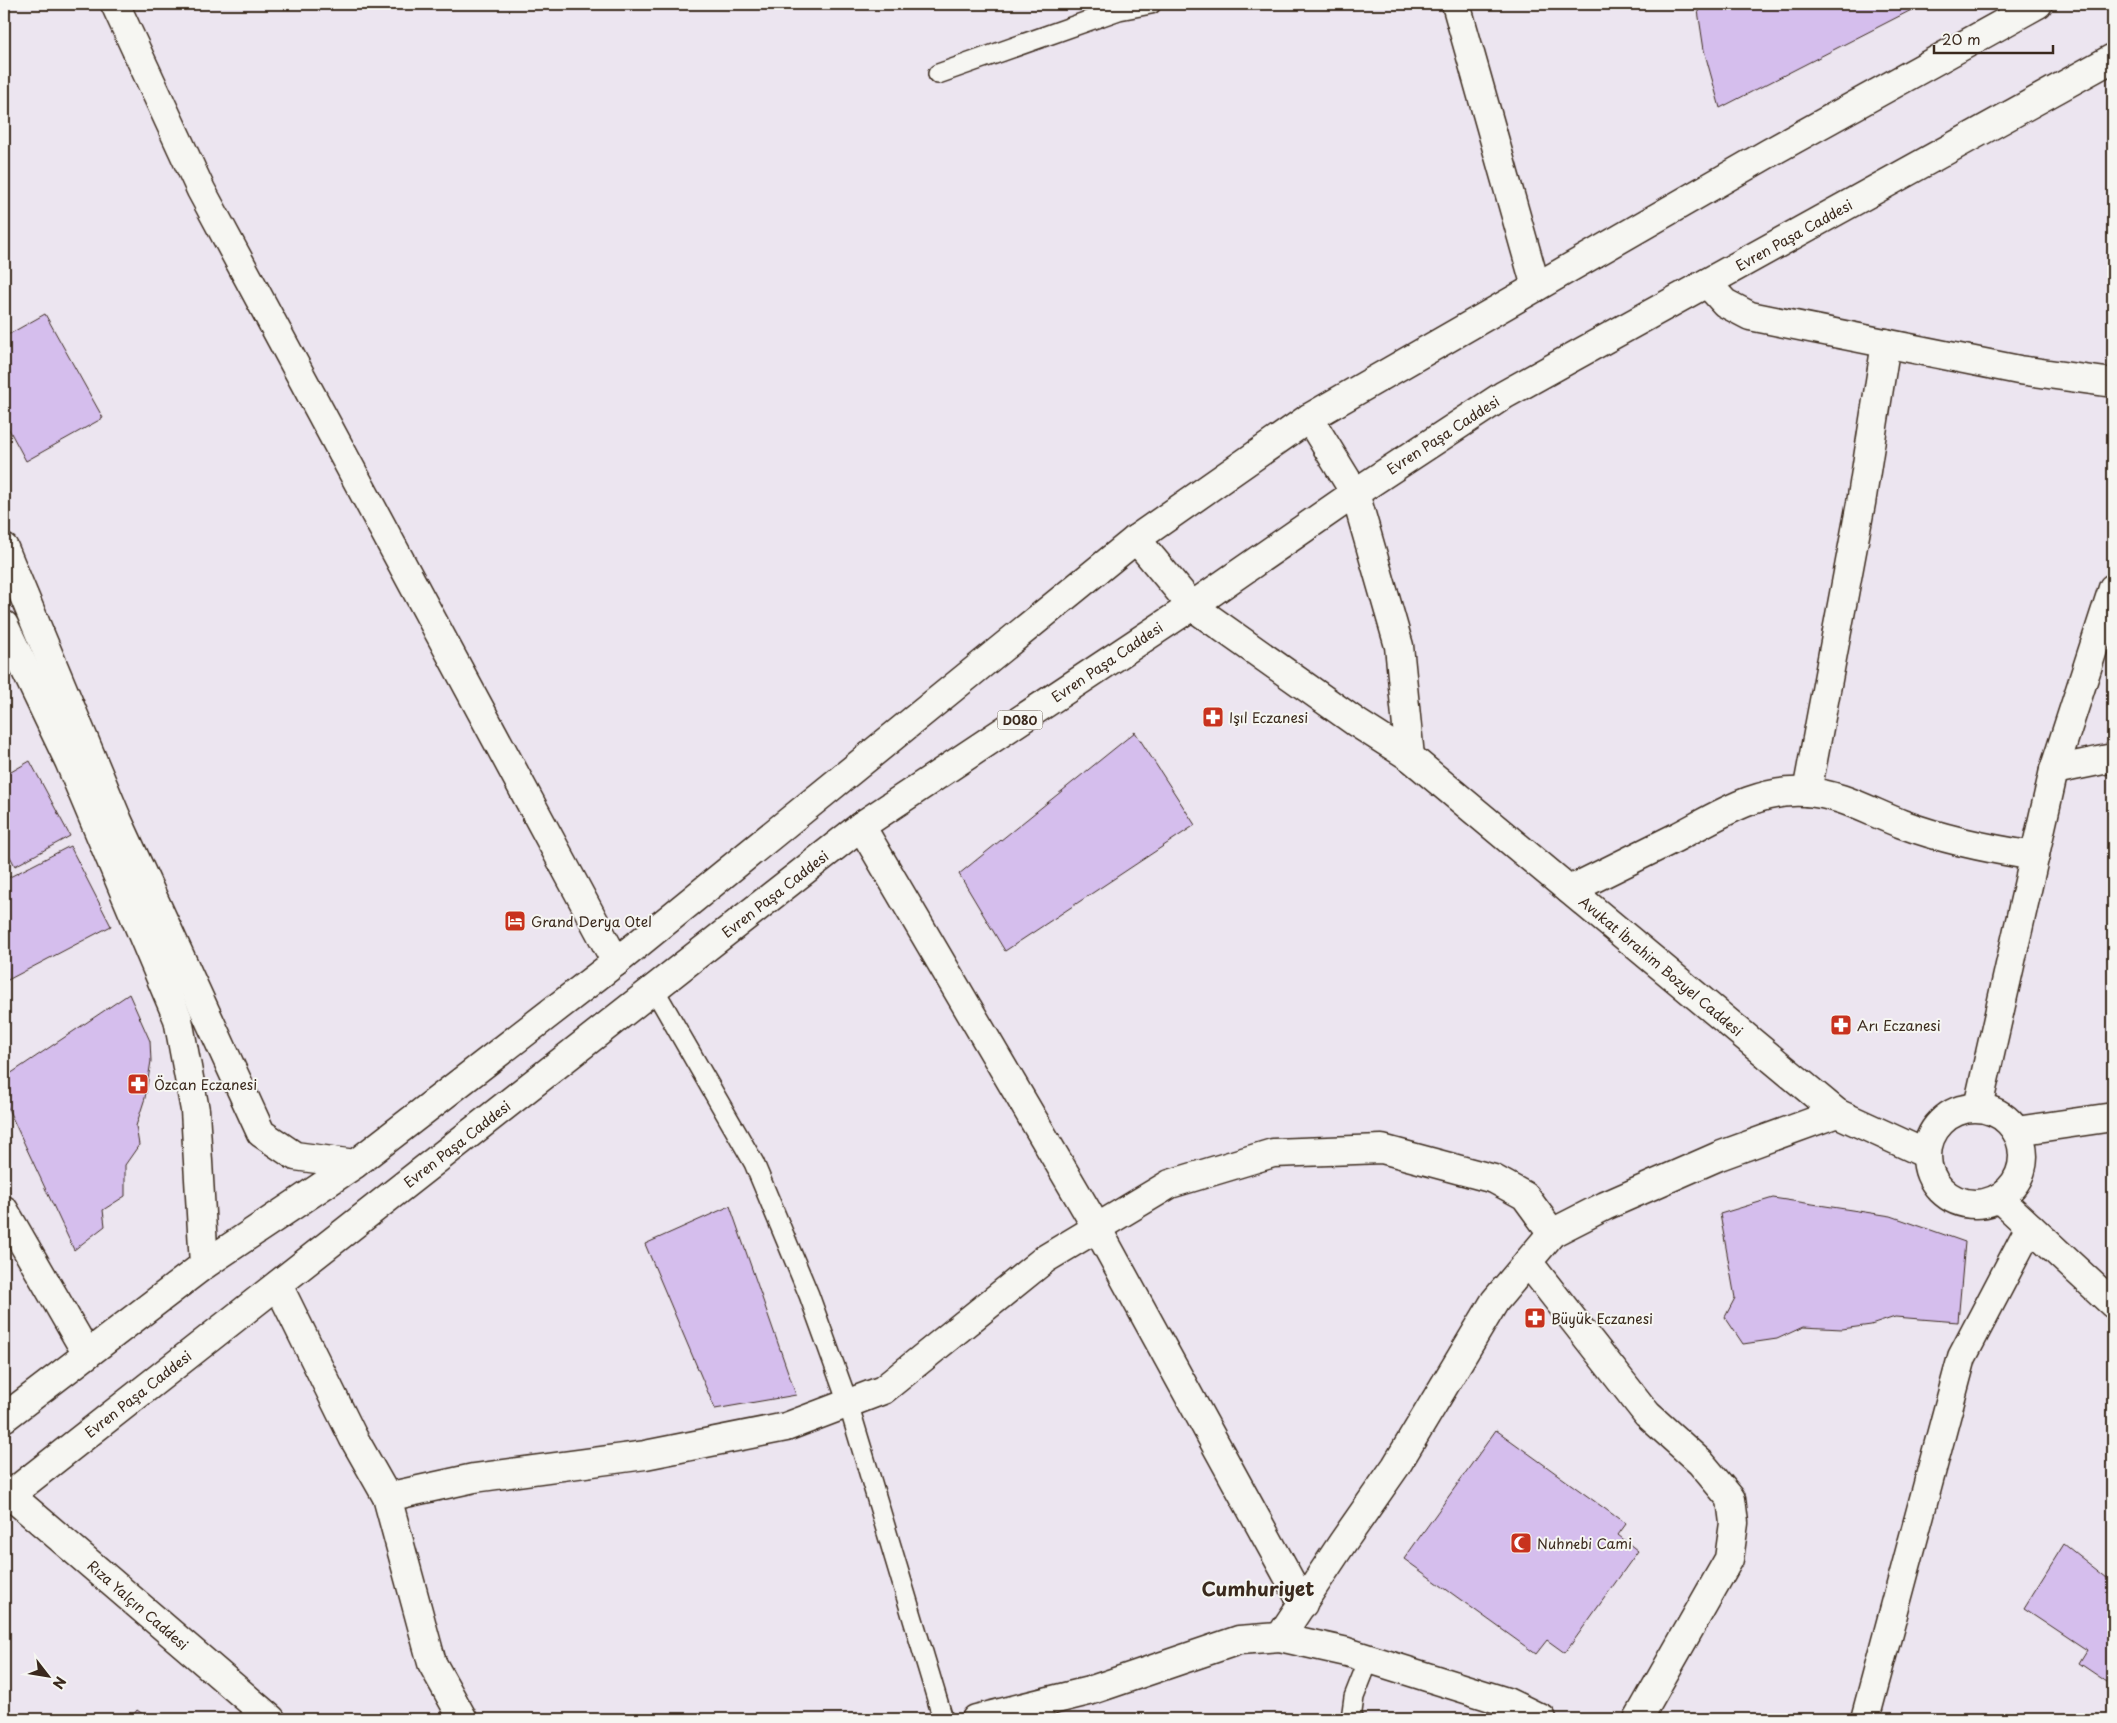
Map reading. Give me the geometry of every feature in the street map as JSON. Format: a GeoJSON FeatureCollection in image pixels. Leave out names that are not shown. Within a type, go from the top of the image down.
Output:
{"type":"FeatureCollection","features":[{"type":"Feature","properties":{"kind":"main road"},"geometry":{"type":"LineString","coordinates":[[115,4],[201,190],[616,962]]}},
{"type":"Feature","properties":{"kind":"main road"},"geometry":{"type":"LineString","coordinates":[[1456,4],[1536,287]]}},
{"type":"Feature","properties":{"kind":"main road"},"geometry":{"type":"LineString","coordinates":[[4,1418],[204,1265],[355,1164],[616,962],[1136,540],[1309,418],[2024,7]]}},
{"type":"Feature","properties":{"kind":"main road","name":"Evren Paşa Caddesi"},"geometry":{"type":"LineString","coordinates":[[6,1495],[278,1285],[861,826],[1192,606],[1355,493],[1504,395],[2113,58]]}},
{"type":"Feature","properties":{"kind":"main road"},"geometry":{"type":"LineString","coordinates":[[1707,283],[1725,303],[1750,316],[2019,370],[2113,383]]}},
{"type":"Feature","properties":{"kind":"main road"},"geometry":{"type":"LineString","coordinates":[[1807,792],[1861,503],[1886,343]]}},
{"type":"Feature","properties":{"kind":"main road"},"geometry":{"type":"LineString","coordinates":[[1309,418],[1355,493],[1399,646],[1410,757]]}},
{"type":"Feature","properties":{"kind":"main road","name":"Avukat İbrahim Bozyel Caddesi"},"geometry":{"type":"LineString","coordinates":[[1136,540],[1192,606],[1357,723],[1410,757],[1837,1113],[1926,1154]]}},
{"type":"Feature","properties":{"kind":"main road"},"geometry":{"type":"LineString","coordinates":[[4,548],[118,821],[261,1133],[295,1156],[355,1164]]}},
{"type":"Feature","properties":{"kind":"main road"},"geometry":{"type":"LineString","coordinates":[[1978,1107],[2054,770],[2113,588]]}},
{"type":"Feature","properties":{"kind":"main road"},"geometry":{"type":"LineString","coordinates":[[4,625],[69,761],[178,1019],[195,1110],[204,1265]]}},
{"type":"Feature","properties":{"kind":"main road"},"geometry":{"type":"LineString","coordinates":[[2054,770],[2113,758]]}},
{"type":"Feature","properties":{"kind":"main road"},"geometry":{"type":"LineString","coordinates":[[1570,890],[1750,800],[1788,792],[1807,792],[1858,804],[1900,823],[1944,838],[1989,849],[2035,856]]}},
{"type":"Feature","properties":{"kind":"main road"},"geometry":{"type":"LineString","coordinates":[[861,826],[1097,1228],[1303,1604]]}},
{"type":"Feature","properties":{"kind":"main road"},"geometry":{"type":"LineString","coordinates":[[1978,1107],[1994,1111],[2007,1119],[2016,1131],[2022,1145],[2023,1161],[2019,1176],[2011,1188],[1999,1198],[1979,1204],[1959,1202],[1941,1192],[1930,1175],[1926,1154],[1929,1139],[1937,1125],[1949,1115],[1963,1108],[1978,1107]]}},
{"type":"Feature","properties":{"kind":"main road"},"geometry":{"type":"LineString","coordinates":[[1280,1637],[1396,1466],[1496,1301],[1552,1233],[1605,1206],[1719,1156],[1837,1113]]}},
{"type":"Feature","properties":{"kind":"main road"},"geometry":{"type":"LineString","coordinates":[[2016,1131],[2113,1117]]}},
{"type":"Feature","properties":{"kind":"main road"},"geometry":{"type":"LineString","coordinates":[[387,1497],[474,1478],[645,1455],[786,1427],[883,1390],[1046,1259],[1097,1228],[1170,1184],[1273,1153],[1382,1149],[1494,1179],[1525,1196],[1552,1233]]}},
{"type":"Feature","properties":{"kind":"main road"},"geometry":{"type":"LineString","coordinates":[[1999,1198],[2113,1304]]}},
{"type":"Feature","properties":{"kind":"main road"},"geometry":{"type":"LineString","coordinates":[[4,1210],[87,1354]]}},
{"type":"Feature","properties":{"kind":"main road"},"geometry":{"type":"LineString","coordinates":[[1865,1719],[1962,1357],[2030,1227]]}},
{"type":"Feature","properties":{"kind":"main road"},"geometry":{"type":"LineString","coordinates":[[1528,1262],[1647,1414],[1701,1463],[1730,1499],[1734,1523],[1729,1559],[1638,1719]]}},
{"type":"Feature","properties":{"kind":"main road"},"geometry":{"type":"LineString","coordinates":[[278,1285],[353,1436],[387,1497],[432,1663],[463,1719]]}},
{"type":"Feature","properties":{"kind":"main road","name":"Rıza Yalçın Caddesi"},"geometry":{"type":"LineString","coordinates":[[6,1495],[270,1719]]}},
{"type":"Feature","properties":{"kind":"main road"},"geometry":{"type":"LineString","coordinates":[[976,1719],[1089,1691],[1239,1640],[1280,1637],[1347,1652],[1507,1702],[1542,1719]]}},
{"type":"Feature","properties":{"kind":"lane"},"geometry":{"type":"LineString","coordinates":[[938,74],[1118,7],[1151,4]]}},
{"type":"Feature","properties":{"kind":"lane"},"geometry":{"type":"LineString","coordinates":[[654,989],[754,1163],[809,1295],[848,1403],[943,1719]]}},
{"type":"Feature","properties":{"kind":"lane"},"geometry":{"type":"LineString","coordinates":[[1351,1719],[1354,1696],[1369,1659]]}},
{"type":"Feature","properties":{"kind":"building"},"geometry":{"type":"Polygon","coordinates":[[[1697,4],[1923,4],[1720,108],[1704,50],[1697,4]]]}},
{"type":"Feature","properties":{"kind":"building"},"geometry":{"type":"Polygon","coordinates":[[[45,314],[103,418],[26,461],[4,420],[4,337],[45,314]]]}},
{"type":"Feature","properties":{"kind":"building"},"geometry":{"type":"Polygon","coordinates":[[[1135,732],[1195,825],[1005,951],[959,874],[1135,732]]]}},
{"type":"Feature","properties":{"kind":"building"},"geometry":{"type":"Polygon","coordinates":[[[30,761],[70,836],[15,866],[4,845],[4,776],[30,761]]]}},
{"type":"Feature","properties":{"kind":"building"},"geometry":{"type":"Polygon","coordinates":[[[70,846],[111,926],[4,982],[4,880],[70,846]]]}},
{"type":"Feature","properties":{"kind":"building"},"geometry":{"type":"Polygon","coordinates":[[[129,994],[150,1041],[151,1061],[145,1098],[136,1126],[139,1145],[125,1165],[125,1196],[103,1210],[105,1226],[74,1250],[4,1100],[4,1078],[129,994]]]}},
{"type":"Feature","properties":{"kind":"building"},"geometry":{"type":"Polygon","coordinates":[[[1773,1198],[1891,1216],[1965,1242],[1958,1322],[1895,1317],[1871,1325],[1842,1329],[1803,1327],[1777,1339],[1743,1344],[1725,1317],[1735,1298],[1720,1214],[1773,1198]]]}},
{"type":"Feature","properties":{"kind":"building"},"geometry":{"type":"Polygon","coordinates":[[[730,1206],[796,1395],[715,1409],[645,1244],[730,1206]]]}},
{"type":"Feature","properties":{"kind":"building","name":"Nuhnebi Cami"},"geometry":{"type":"Polygon","coordinates":[[[1496,1430],[1626,1524],[1618,1535],[1638,1551],[1565,1653],[1547,1640],[1536,1654],[1404,1559],[1496,1430]]]}},
{"type":"Feature","properties":{"kind":"building"},"geometry":{"type":"Polygon","coordinates":[[[2064,1544],[2107,1578],[2113,1570],[2113,1686],[2079,1663],[2087,1650],[2024,1608],[2064,1544]]]}},
{"type":"Feature","properties":{"kind":"building"},"geometry":{"type":"Polygon","coordinates":[[[137,1710],[150,1719],[130,1719],[137,1710]]]}},
{"type":"Feature","properties":{"kind":"place","name":"Işıl Eczanesi"},"geometry":{"type":"Point","coordinates":[1213,717]}},
{"type":"Feature","properties":{"kind":"place","name":"Grand Derya Otel"},"geometry":{"type":"Point","coordinates":[515,921]}},
{"type":"Feature","properties":{"kind":"place","name":"Arı Eczanesi"},"geometry":{"type":"Point","coordinates":[1841,1025]}},
{"type":"Feature","properties":{"kind":"place","name":"Özcan Eczanesi"},"geometry":{"type":"Point","coordinates":[138,1084]}},
{"type":"Feature","properties":{"kind":"place","name":"Büyük Eczanesi"},"geometry":{"type":"Point","coordinates":[1535,1318]}},
{"type":"Feature","properties":{"kind":"place","name":"Nuhnebi Cami"},"geometry":{"type":"Point","coordinates":[1521,1543]}},
{"type":"Feature","properties":{"kind":"district","name":"Cumhuriyet"},"geometry":{"type":"Point","coordinates":[1258,1588]}}]}
